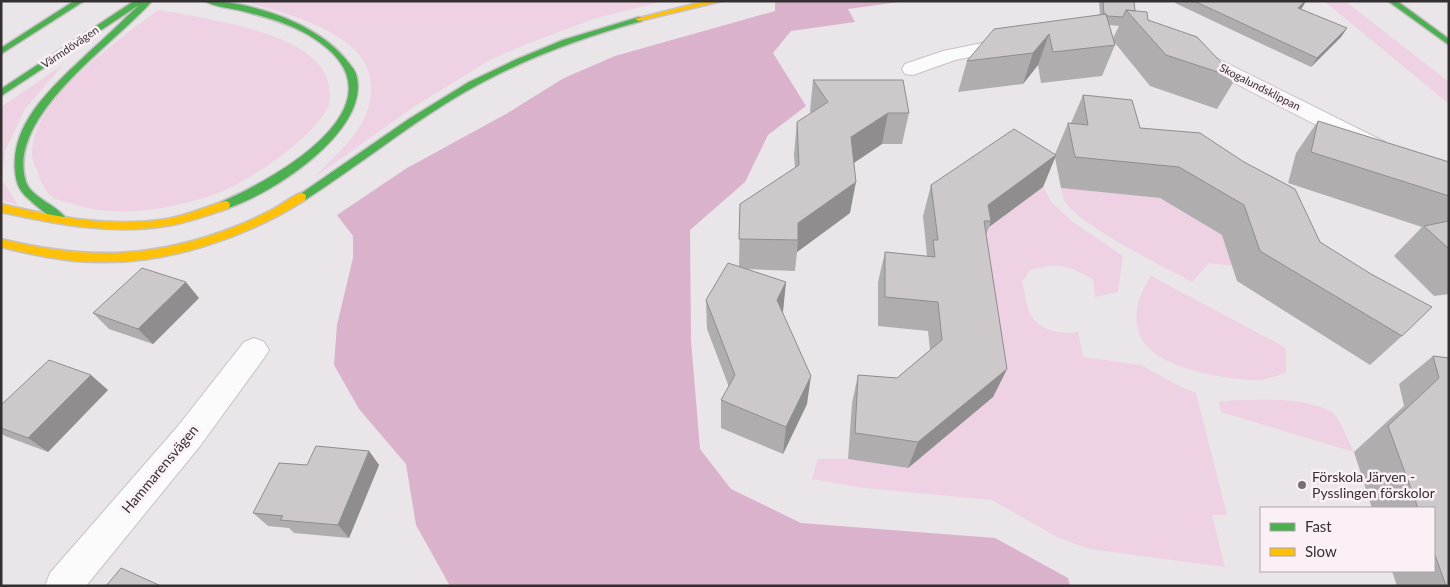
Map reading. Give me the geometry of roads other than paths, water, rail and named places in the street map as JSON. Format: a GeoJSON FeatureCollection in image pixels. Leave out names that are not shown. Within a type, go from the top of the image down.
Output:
{"type":"FeatureCollection","features":[{"type":"Feature","properties":{"kind":"main road"},"geometry":{"type":"LineString","coordinates":[[1,52],[80,1]]}},
{"type":"Feature","properties":{"kind":"main road","name":"Värmdövägen"},"geometry":{"type":"LineString","coordinates":[[1,94],[140,1]]}},
{"type":"Feature","properties":{"kind":"main road"},"geometry":{"type":"LineString","coordinates":[[69,224],[34,198],[21,184],[19,161],[23,139],[35,116],[54,91],[148,1]]}},
{"type":"Feature","properties":{"kind":"main road"},"geometry":{"type":"LineString","coordinates":[[1,208],[69,224],[126,228],[147,226],[190,217],[235,201],[276,180],[308,158],[331,135],[350,110],[354,88],[350,69],[315,36],[278,20],[209,1]]}},
{"type":"Feature","properties":{"kind":"main road"},"geometry":{"type":"LineString","coordinates":[[1,243],[35,252],[88,258],[133,258],[170,251],[220,237],[259,222],[477,82],[538,52],[581,35],[627,21],[718,1]]}},
{"type":"Feature","properties":{"kind":"main road"},"geometry":{"type":"LineString","coordinates":[[1392,1],[1449,43]]}},
{"type":"Feature","properties":{"kind":"main road"},"geometry":{"type":"LineString","coordinates":[[1411,1],[1441,23]]}},
{"type":"Feature","properties":{"kind":"street"},"geometry":{"type":"LineString","coordinates":[[913,70],[950,55],[1034,40]]}},
{"type":"Feature","properties":{"kind":"street","name":"Skogalundsklippan"},"geometry":{"type":"LineString","coordinates":[[1176,46],[1255,84],[1397,158]]}},
{"type":"Feature","properties":{"kind":"street","name":"Hammarensvägen"},"geometry":{"type":"LineString","coordinates":[[63,586],[189,436],[254,350]]}},
{"type":"Feature","properties":{"kind":"place","name":"Förskola Järven - Pysslingen förskolor"},"geometry":{"type":"Point","coordinates":[1302,485]}}]}
